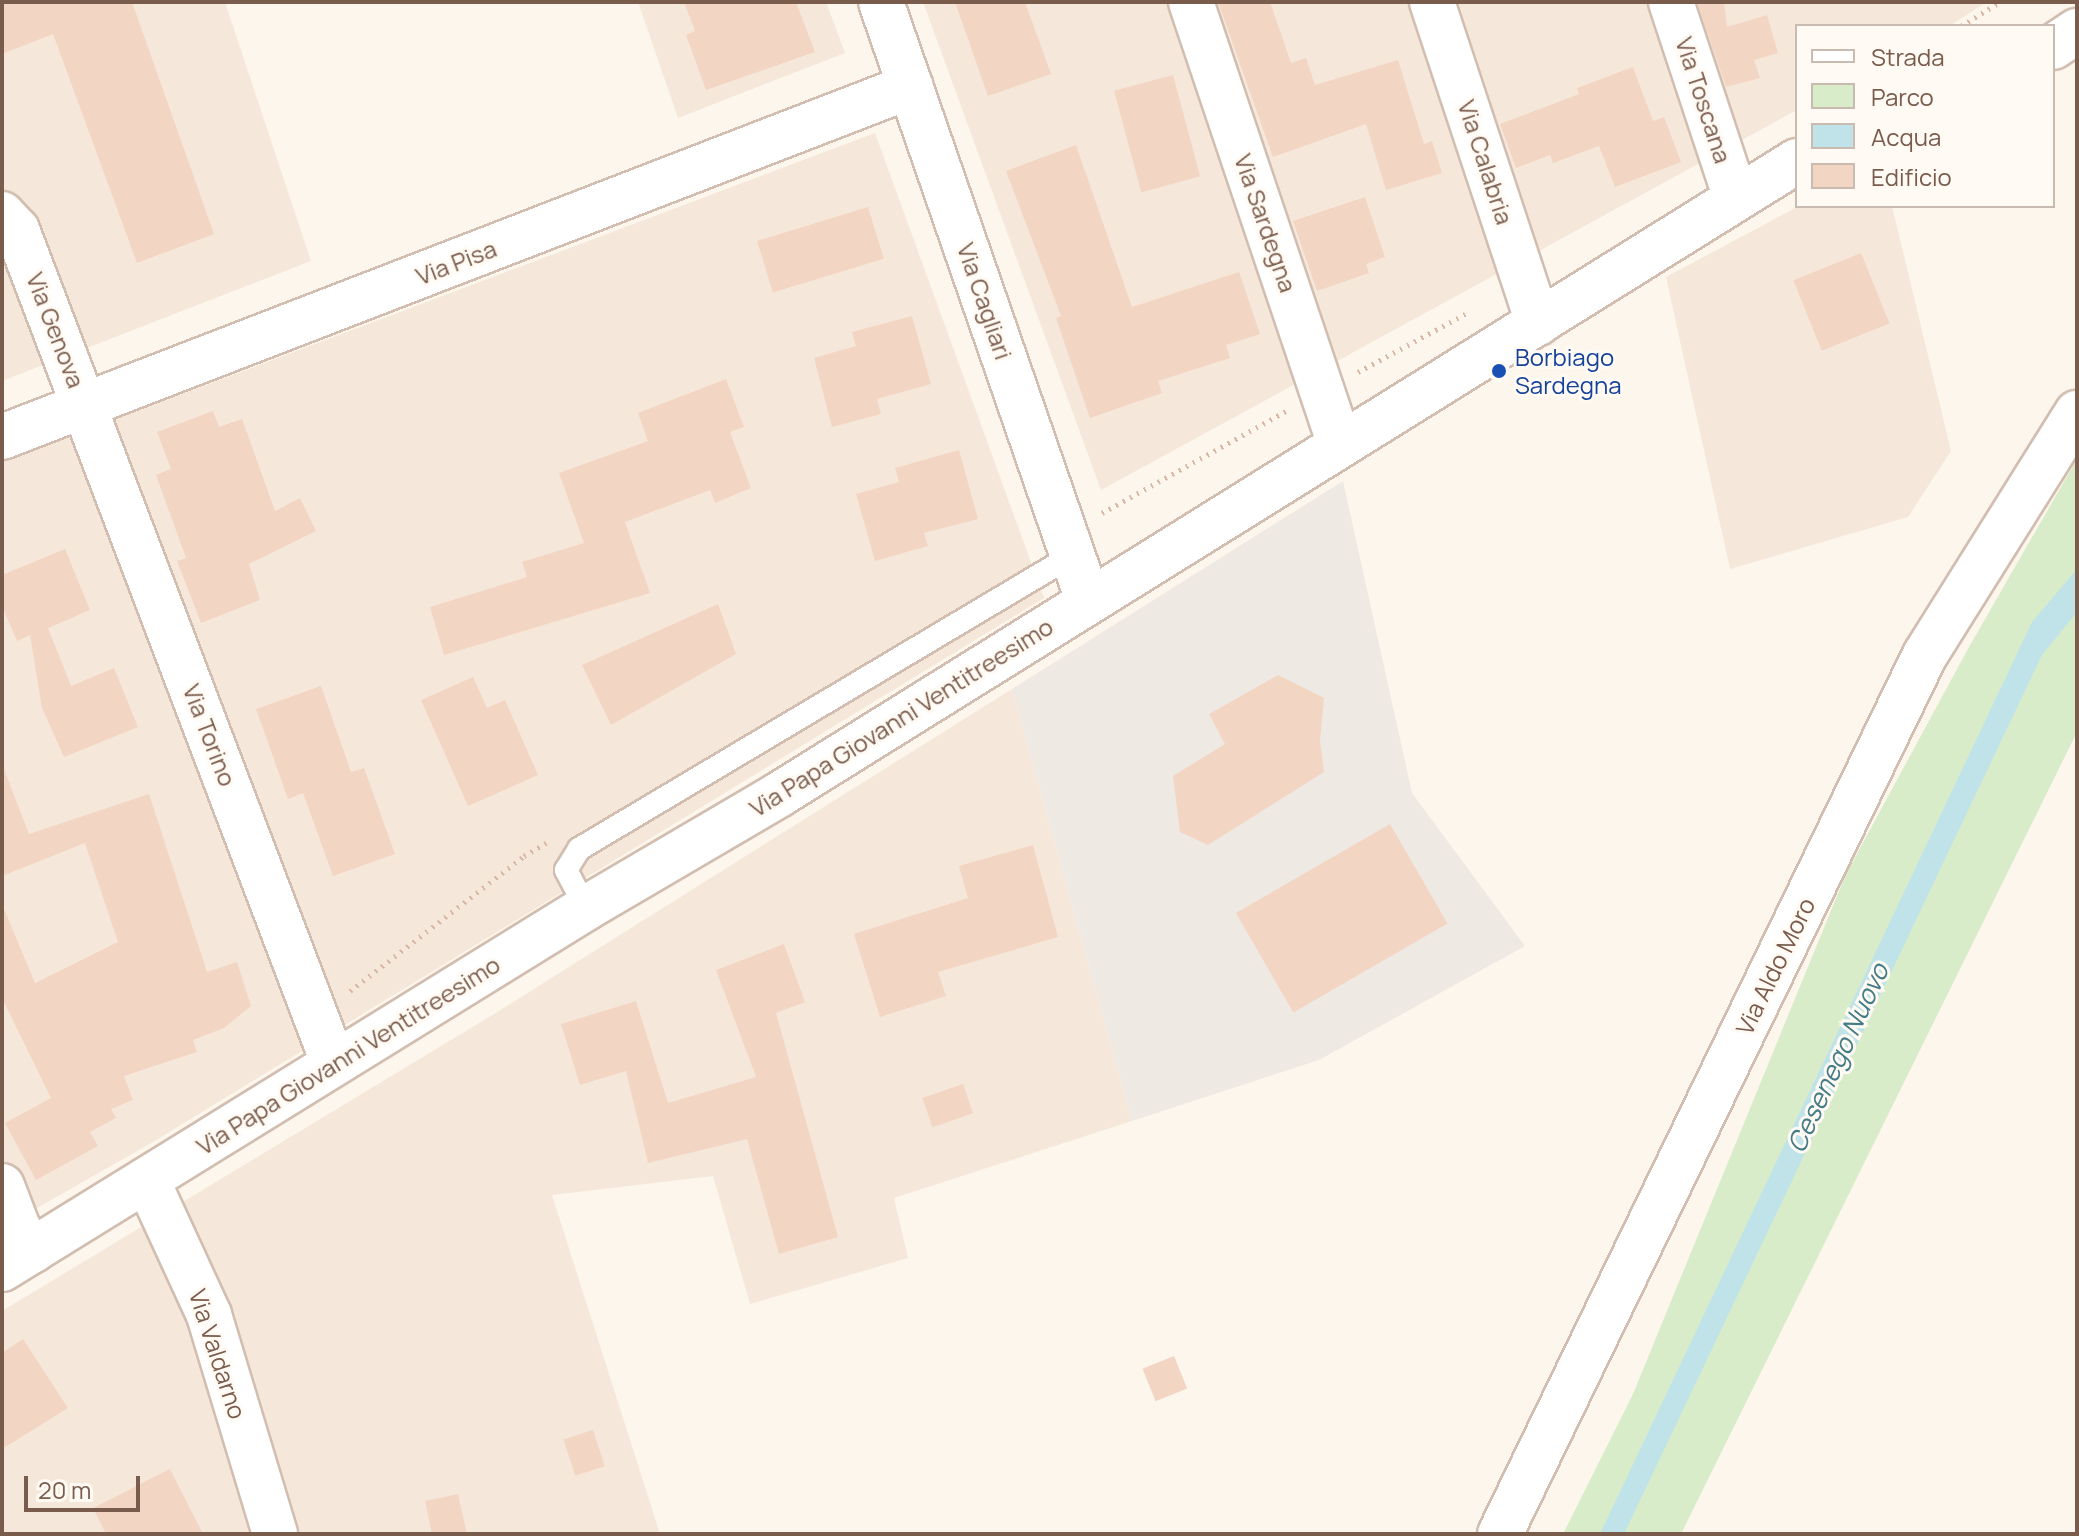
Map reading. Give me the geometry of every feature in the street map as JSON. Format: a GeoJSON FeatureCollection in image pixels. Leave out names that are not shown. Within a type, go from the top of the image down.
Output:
{"type":"FeatureCollection","features":[{"type":"Feature","properties":{"kind":"street","name":"Via Cagliari"},"geometry":{"type":"LineString","coordinates":[[881,2],[1088,600]]}},
{"type":"Feature","properties":{"kind":"street","name":"Via Sardegna"},"geometry":{"type":"LineString","coordinates":[[1191,2],[1340,444]]}},
{"type":"Feature","properties":{"kind":"street","name":"Via Calabria"},"geometry":{"type":"LineString","coordinates":[[1432,2],[1538,323]]}},
{"type":"Feature","properties":{"kind":"street","name":"Via Toscana"},"geometry":{"type":"LineString","coordinates":[[1671,2],[1736,198]]}},
{"type":"Feature","properties":{"kind":"street"},"geometry":{"type":"LineString","coordinates":[[2055,46],[2077,31]]}},
{"type":"Feature","properties":{"kind":"street"},"geometry":{"type":"LineString","coordinates":[[2055,68],[2077,71]]}},
{"type":"Feature","properties":{"kind":"street","name":"Via Pisa"},"geometry":{"type":"LineString","coordinates":[[2,437],[911,86]]}},
{"type":"Feature","properties":{"kind":"street","name":"Via Papa Giovanni Ventitreesimo"},"geometry":{"type":"LineString","coordinates":[[18,1260],[586,908],[780,794],[1795,162]]}},
{"type":"Feature","properties":{"kind":"street","name":"Via Genova"},"geometry":{"type":"LineString","coordinates":[[2,214],[17,230],[85,406]]}},
{"type":"Feature","properties":{"kind":"street","name":"Via Torino"},"geometry":{"type":"LineString","coordinates":[[85,406],[327,1046],[336,1062]]}},
{"type":"Feature","properties":{"kind":"street","name":"Via Aldo Moro"},"geometry":{"type":"LineString","coordinates":[[1500,1534],[1925,655],[2077,413]]}},
{"type":"Feature","properties":{"kind":"street","name":"Via Valdarno"},"geometry":{"type":"LineString","coordinates":[[147,1180],[209,1315],[275,1534]]}},
{"type":"Feature","properties":{"kind":"street"},"geometry":{"type":"LineString","coordinates":[[2,1186],[18,1228],[18,1260]]}},
{"type":"Feature","properties":{"kind":"lane"},"geometry":{"type":"LineString","coordinates":[[586,908],[566,870],[579,849],[1073,555]]}},
{"type":"Feature","properties":{"kind":"path"},"geometry":{"type":"LineString","coordinates":[[1964,24],[2000,2]]}},
{"type":"Feature","properties":{"kind":"shaded area"},"geometry":{"type":"Polygon","coordinates":[[[2,2],[225,2],[311,261],[2,381],[2,2]]]}},
{"type":"Feature","properties":{"kind":"shaded area"},"geometry":{"type":"Polygon","coordinates":[[[638,2],[826,2],[845,53],[678,118],[638,2]]]}},
{"type":"Feature","properties":{"kind":"shaded area"},"geometry":{"type":"Polygon","coordinates":[[[923,2],[1987,2],[1952,24],[1795,24],[1795,111],[1101,490],[923,2]]]}},
{"type":"Feature","properties":{"kind":"shaded area"},"geometry":{"type":"Polygon","coordinates":[[[875,133],[1044,598],[148,1145],[2,1228],[2,462],[875,133]]]}},
{"type":"Feature","properties":{"kind":"shaded area"},"geometry":{"type":"Polygon","coordinates":[[[1795,208],[1892,208],[1951,451],[1908,517],[1730,569],[1666,277],[1795,208]]]}},
{"type":"Feature","properties":{"kind":"shaded area"},"geometry":{"type":"Polygon","coordinates":[[[1343,481],[1412,793],[1525,946],[1319,1060],[1132,1121],[1012,689],[1343,481]]]}},
{"type":"Feature","properties":{"kind":"shaded area"},"geometry":{"type":"Polygon","coordinates":[[[1012,689],[1132,1121],[894,1198],[908,1258],[750,1304],[713,1176],[552,1195],[660,1534],[2,1534],[2,1311],[494,1014],[1012,689]]]}},
{"type":"Feature","properties":{"kind":"green space"},"geometry":{"type":"Polygon","coordinates":[[[2077,459],[2077,732],[1681,1534],[1563,1534],[1633,1394],[1846,874],[1969,647],[2077,459]]]}},
{"type":"Feature","properties":{"kind":"water","name":"Cesenego Nuovo"},"geometry":{"type":"Polygon","coordinates":[[[2077,569],[2077,612],[2042,655],[1624,1534],[1600,1534],[2032,622],[2077,569]]]}},
{"type":"Feature","properties":{"kind":"building"},"geometry":{"type":"Polygon","coordinates":[[[2,2],[132,2],[214,234],[137,263],[53,34],[2,54],[2,2]]]}},
{"type":"Feature","properties":{"kind":"building"},"geometry":{"type":"Polygon","coordinates":[[[684,2],[796,2],[815,52],[706,90],[686,35],[695,31],[684,2]]]}},
{"type":"Feature","properties":{"kind":"building"},"geometry":{"type":"Polygon","coordinates":[[[955,2],[1025,2],[1051,74],[988,96],[955,2]]]}},
{"type":"Feature","properties":{"kind":"building"},"geometry":{"type":"Polygon","coordinates":[[[1218,2],[1270,2],[1291,63],[1306,58],[1315,85],[1398,60],[1424,144],[1432,141],[1442,173],[1386,190],[1366,124],[1273,157],[1218,2]]]}},
{"type":"Feature","properties":{"kind":"building"},"geometry":{"type":"Polygon","coordinates":[[[1697,2],[1724,2],[1727,27],[1767,15],[1778,53],[1754,60],[1760,78],[1726,87],[1697,2]]]}},
{"type":"Feature","properties":{"kind":"building"},"geometry":{"type":"Polygon","coordinates":[[[1633,67],[1653,121],[1664,117],[1681,162],[1615,187],[1599,146],[1553,163],[1550,155],[1516,168],[1500,124],[1579,94],[1577,88],[1633,67]]]}},
{"type":"Feature","properties":{"kind":"building"},"geometry":{"type":"Polygon","coordinates":[[[1173,75],[1200,176],[1141,192],[1114,91],[1173,75]]]}},
{"type":"Feature","properties":{"kind":"building"},"geometry":{"type":"Polygon","coordinates":[[[1076,145],[1132,307],[1239,272],[1260,334],[1226,345],[1230,358],[1158,381],[1162,393],[1090,418],[1056,318],[1061,316],[1006,171],[1076,145]]]}},
{"type":"Feature","properties":{"kind":"building"},"geometry":{"type":"Polygon","coordinates":[[[1365,197],[1385,257],[1366,264],[1369,273],[1317,291],[1293,221],[1365,197]]]}},
{"type":"Feature","properties":{"kind":"building"},"geometry":{"type":"Polygon","coordinates":[[[868,207],[884,259],[773,293],[757,241],[868,207]]]}},
{"type":"Feature","properties":{"kind":"building"},"geometry":{"type":"Polygon","coordinates":[[[1861,253],[1889,323],[1822,351],[1793,280],[1861,253]]]}},
{"type":"Feature","properties":{"kind":"building"},"geometry":{"type":"Polygon","coordinates":[[[912,316],[931,384],[877,399],[881,414],[832,427],[814,358],[856,346],[852,332],[912,316]]]}},
{"type":"Feature","properties":{"kind":"building"},"geometry":{"type":"Polygon","coordinates":[[[726,379],[744,427],[730,432],[751,488],[715,503],[710,490],[625,522],[650,593],[444,655],[430,607],[527,577],[522,562],[584,543],[559,473],[648,441],[638,413],[726,379]]]}},
{"type":"Feature","properties":{"kind":"building"},"geometry":{"type":"Polygon","coordinates":[[[213,411],[219,427],[242,419],[275,511],[300,498],[316,531],[249,564],[260,600],[201,623],[177,561],[186,558],[156,475],[171,469],[157,432],[213,411]]]}},
{"type":"Feature","properties":{"kind":"building"},"geometry":{"type":"Polygon","coordinates":[[[959,450],[978,519],[924,533],[928,546],[875,561],[856,494],[899,482],[895,468],[959,450]]]}},
{"type":"Feature","properties":{"kind":"building"},"geometry":{"type":"Polygon","coordinates":[[[65,549],[90,610],[48,628],[71,686],[114,668],[138,727],[64,757],[42,708],[30,635],[17,641],[2,606],[2,575],[65,549]]]}},
{"type":"Feature","properties":{"kind":"building"},"geometry":{"type":"Polygon","coordinates":[[[718,604],[736,654],[611,725],[582,665],[718,604]]]}},
{"type":"Feature","properties":{"kind":"building"},"geometry":{"type":"Polygon","coordinates":[[[1278,675],[1324,698],[1320,741],[1324,772],[1208,845],[1180,832],[1173,776],[1225,744],[1209,714],[1278,675]]]}},
{"type":"Feature","properties":{"kind":"building"},"geometry":{"type":"Polygon","coordinates":[[[473,677],[487,708],[505,700],[538,775],[468,806],[421,700],[473,677]]]}},
{"type":"Feature","properties":{"kind":"building"},"geometry":{"type":"Polygon","coordinates":[[[321,686],[351,772],[364,768],[395,854],[333,876],[303,793],[288,799],[256,709],[321,686]]]}},
{"type":"Feature","properties":{"kind":"building"},"geometry":{"type":"Polygon","coordinates":[[[4,769],[29,834],[149,794],[207,972],[237,962],[251,1006],[224,1028],[193,1040],[197,1052],[124,1076],[133,1100],[111,1109],[116,1118],[90,1132],[98,1146],[36,1180],[5,1123],[51,1098],[2,998],[2,904],[35,983],[118,942],[85,843],[2,876],[4,769]]]}},
{"type":"Feature","properties":{"kind":"building"},"geometry":{"type":"Polygon","coordinates":[[[1390,824],[1448,924],[1293,1013],[1236,913],[1390,824]]]}},
{"type":"Feature","properties":{"kind":"building"},"geometry":{"type":"Polygon","coordinates":[[[1033,845],[1058,937],[938,972],[946,996],[880,1017],[854,934],[968,898],[959,866],[1033,845]]]}},
{"type":"Feature","properties":{"kind":"building"},"geometry":{"type":"Polygon","coordinates":[[[784,944],[805,1002],[776,1013],[838,1237],[779,1254],[747,1139],[648,1163],[626,1071],[580,1085],[561,1024],[636,1001],[668,1103],[756,1077],[716,970],[784,944]]]}},
{"type":"Feature","properties":{"kind":"building"},"geometry":{"type":"Polygon","coordinates":[[[963,1084],[973,1113],[932,1127],[922,1098],[963,1084]]]}},
{"type":"Feature","properties":{"kind":"building"},"geometry":{"type":"Polygon","coordinates":[[[23,1339],[68,1408],[2,1449],[2,1353],[23,1339]]]}},
{"type":"Feature","properties":{"kind":"building"},"geometry":{"type":"Polygon","coordinates":[[[1174,1356],[1187,1388],[1156,1401],[1142,1369],[1174,1356]]]}},
{"type":"Feature","properties":{"kind":"building"},"geometry":{"type":"Polygon","coordinates":[[[593,1430],[605,1466],[575,1476],[564,1440],[593,1430]]]}},
{"type":"Feature","properties":{"kind":"building"},"geometry":{"type":"Polygon","coordinates":[[[170,1469],[203,1534],[106,1534],[93,1508],[170,1469]]]}},
{"type":"Feature","properties":{"kind":"building"},"geometry":{"type":"Polygon","coordinates":[[[458,1494],[467,1534],[432,1534],[425,1501],[458,1494]]]}},
{"type":"Feature","properties":{"kind":"place","name":"Borbiago Sardegna"},"geometry":{"type":"Point","coordinates":[1499,371]}}]}
